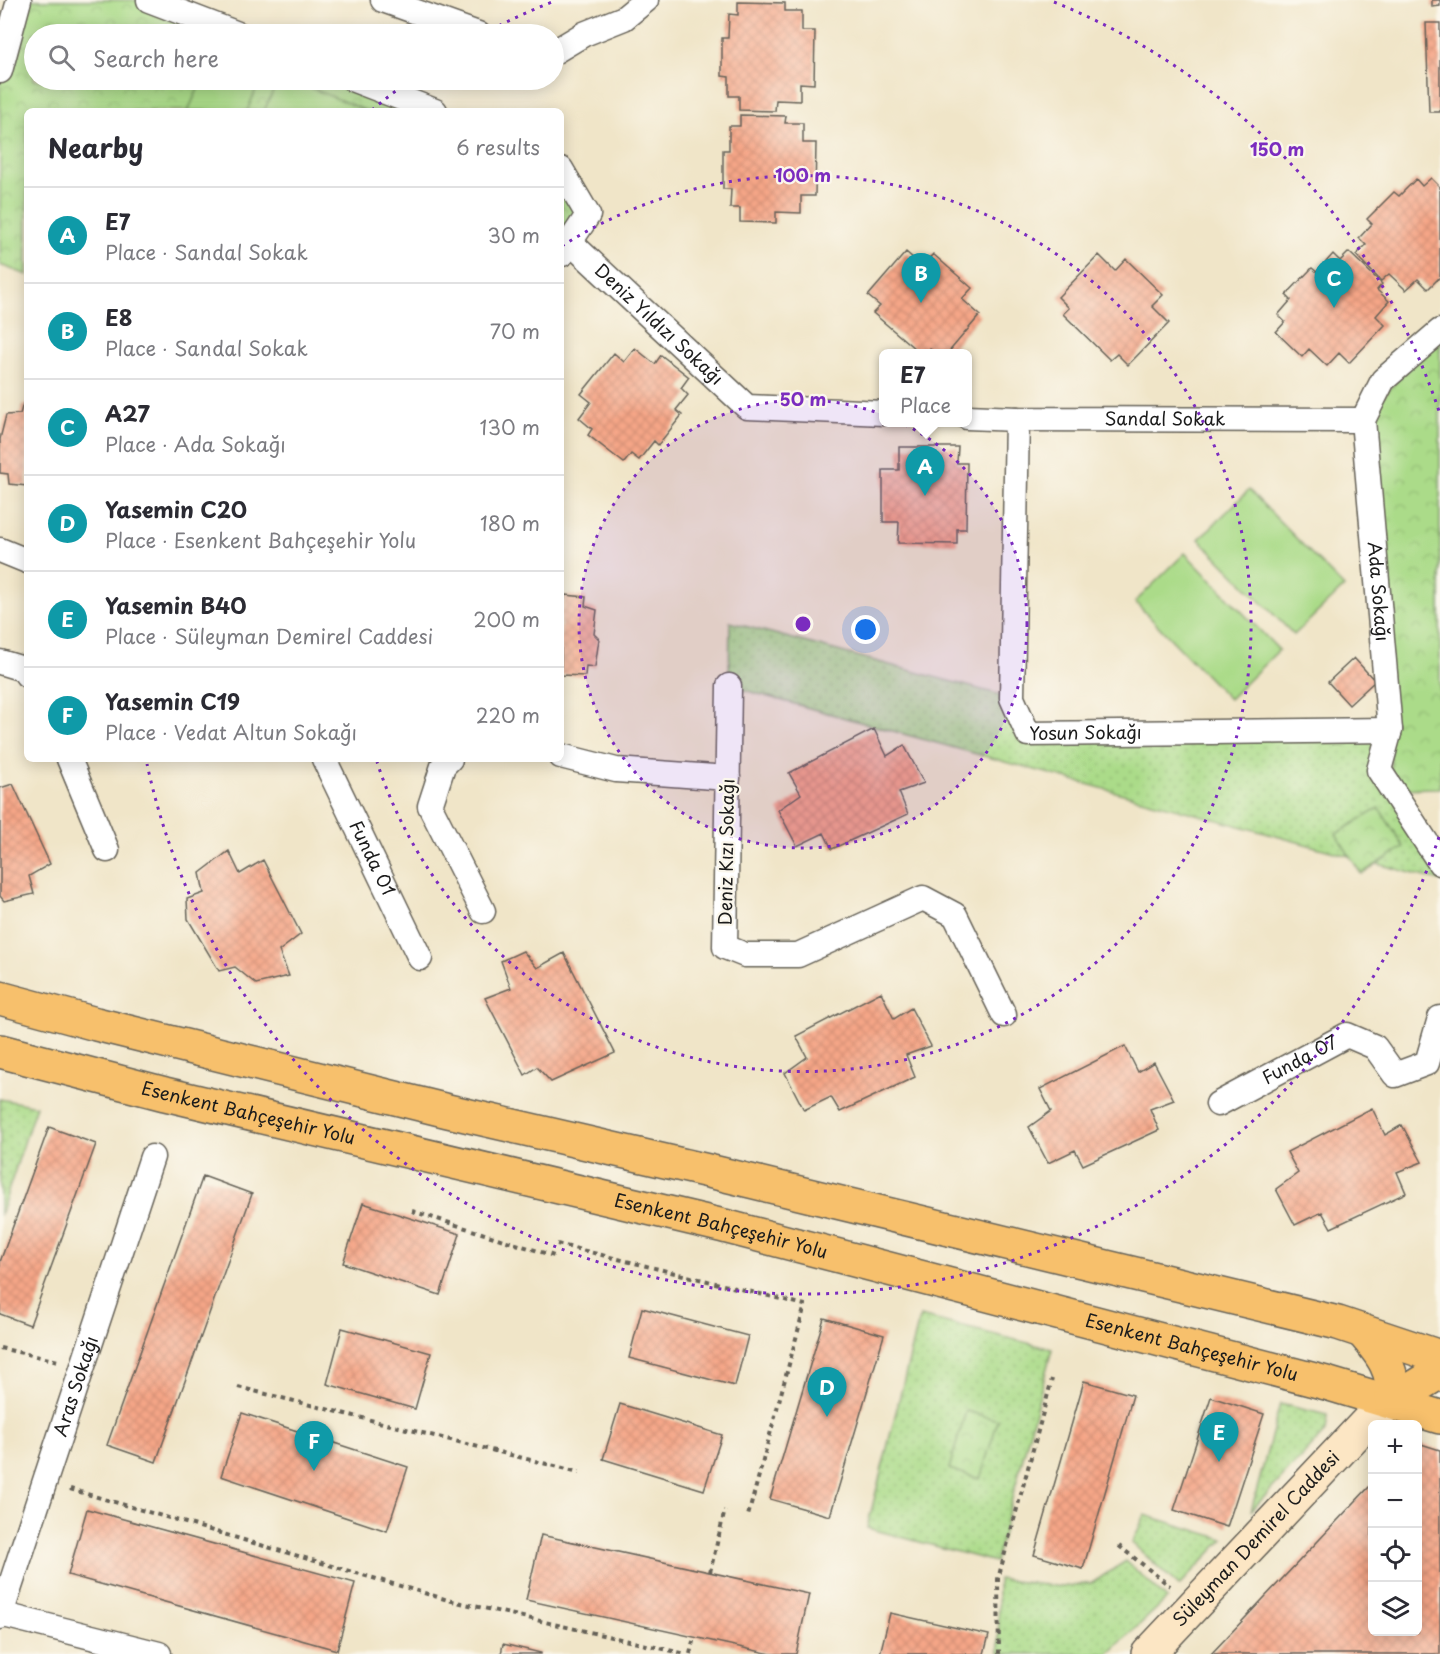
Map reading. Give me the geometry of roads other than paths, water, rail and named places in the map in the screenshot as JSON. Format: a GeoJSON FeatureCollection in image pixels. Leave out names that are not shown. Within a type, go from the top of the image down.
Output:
{"type":"FeatureCollection","features":[{"type":"Feature","properties":{"kind":"main road"},"geometry":{"type":"LineString","coordinates":[[0,998],[437,1108],[1338,1323],[1440,1357]]}},
{"type":"Feature","properties":{"kind":"main road","name":"Esenkent Bahçeşehir Yolu"},"geometry":{"type":"LineString","coordinates":[[0,1051],[165,1094],[724,1226],[1392,1401],[1440,1417]]}},
{"type":"Feature","properties":{"kind":"main road"},"geometry":{"type":"LineString","coordinates":[[1362,1331],[1377,1348],[1390,1371],[1393,1380],[1392,1401]]}},
{"type":"Feature","properties":{"kind":"main road"},"geometry":{"type":"LineString","coordinates":[[1392,1401],[1440,1372]]}},
{"type":"Feature","properties":{"kind":"main road","name":"Süleyman Demirel Caddesi"},"geometry":{"type":"LineString","coordinates":[[1148,1654],[1367,1422],[1392,1401]]}},
{"type":"Feature","properties":{"kind":"street"},"geometry":{"type":"LineString","coordinates":[[0,71],[19,0]]}},
{"type":"Feature","properties":{"kind":"street"},"geometry":{"type":"LineString","coordinates":[[148,0],[212,24]]}},
{"type":"Feature","properties":{"kind":"street"},"geometry":{"type":"LineString","coordinates":[[383,0],[450,24]]}},
{"type":"Feature","properties":{"kind":"street"},"geometry":{"type":"LineString","coordinates":[[564,46],[584,34],[624,18],[646,0]]}},
{"type":"Feature","properties":{"kind":"street"},"geometry":{"type":"LineString","coordinates":[[380,90],[427,108]]}},
{"type":"Feature","properties":{"kind":"street"},"geometry":{"type":"LineString","coordinates":[[564,174],[588,215],[566,249]]}},
{"type":"Feature","properties":{"kind":"street","name":"Deniz Yıldızı Sokağı"},"geometry":{"type":"LineString","coordinates":[[566,249],[747,407],[879,413]]}},
{"type":"Feature","properties":{"kind":"street"},"geometry":{"type":"LineString","coordinates":[[1363,420],[1383,380],[1440,331]]}},
{"type":"Feature","properties":{"kind":"street","name":"Sandal Sokak"},"geometry":{"type":"LineString","coordinates":[[972,417],[1363,420]]}},
{"type":"Feature","properties":{"kind":"street","name":"Yosun Sokağı"},"geometry":{"type":"LineString","coordinates":[[1017,419],[1012,698],[1028,734],[1390,730]]}},
{"type":"Feature","properties":{"kind":"street","name":"Ada Sokağı"},"geometry":{"type":"LineString","coordinates":[[1363,420],[1390,730],[1379,770],[1440,863]]}},
{"type":"Feature","properties":{"kind":"street"},"geometry":{"type":"LineString","coordinates":[[0,550],[24,560]]}},
{"type":"Feature","properties":{"kind":"street"},"geometry":{"type":"LineString","coordinates":[[0,662],[24,670]]}},
{"type":"Feature","properties":{"kind":"street","name":"Deniz Kızı Sokağı"},"geometry":{"type":"LineString","coordinates":[[729,686],[725,947],[745,955],[798,955],[923,898],[955,915],[1004,1015]]}},
{"type":"Feature","properties":{"kind":"street"},"geometry":{"type":"LineString","coordinates":[[564,757],[616,770],[728,778]]}},
{"type":"Feature","properties":{"kind":"street"},"geometry":{"type":"LineString","coordinates":[[70,762],[107,850]]}},
{"type":"Feature","properties":{"kind":"street","name":"Funda 01"},"geometry":{"type":"LineString","coordinates":[[325,762],[420,957]]}},
{"type":"Feature","properties":{"kind":"street"},"geometry":{"type":"LineString","coordinates":[[447,762],[443,766],[430,806],[483,911]]}},
{"type":"Feature","properties":{"kind":"street","name":"Funda 07"},"geometry":{"type":"LineString","coordinates":[[1218,1104],[1347,1035],[1375,1047],[1395,1075],[1427,1063],[1440,1018]]}},
{"type":"Feature","properties":{"kind":"street","name":"Aras Sokağı"},"geometry":{"type":"LineString","coordinates":[[0,1615],[152,1157]]}},
{"type":"Feature","properties":{"kind":"street"},"geometry":{"type":"LineString","coordinates":[[0,1615],[159,1654]]}},
{"type":"Feature","properties":{"kind":"place","name":"E8"},"geometry":{"type":"Point","coordinates":[921,303]}},
{"type":"Feature","properties":{"kind":"place","name":"A27"},"geometry":{"type":"Point","coordinates":[1334,308]}},
{"type":"Feature","properties":{"kind":"place","name":"E7"},"geometry":{"type":"Point","coordinates":[925,496]}},
{"type":"Feature","properties":{"kind":"place","name":"Yasemin C20"},"geometry":{"type":"Point","coordinates":[827,1417]}},
{"type":"Feature","properties":{"kind":"place","name":"Yasemin B40"},"geometry":{"type":"Point","coordinates":[1219,1462]}},
{"type":"Feature","properties":{"kind":"place","name":"Yasemin C19"},"geometry":{"type":"Point","coordinates":[314,1471]}}]}
